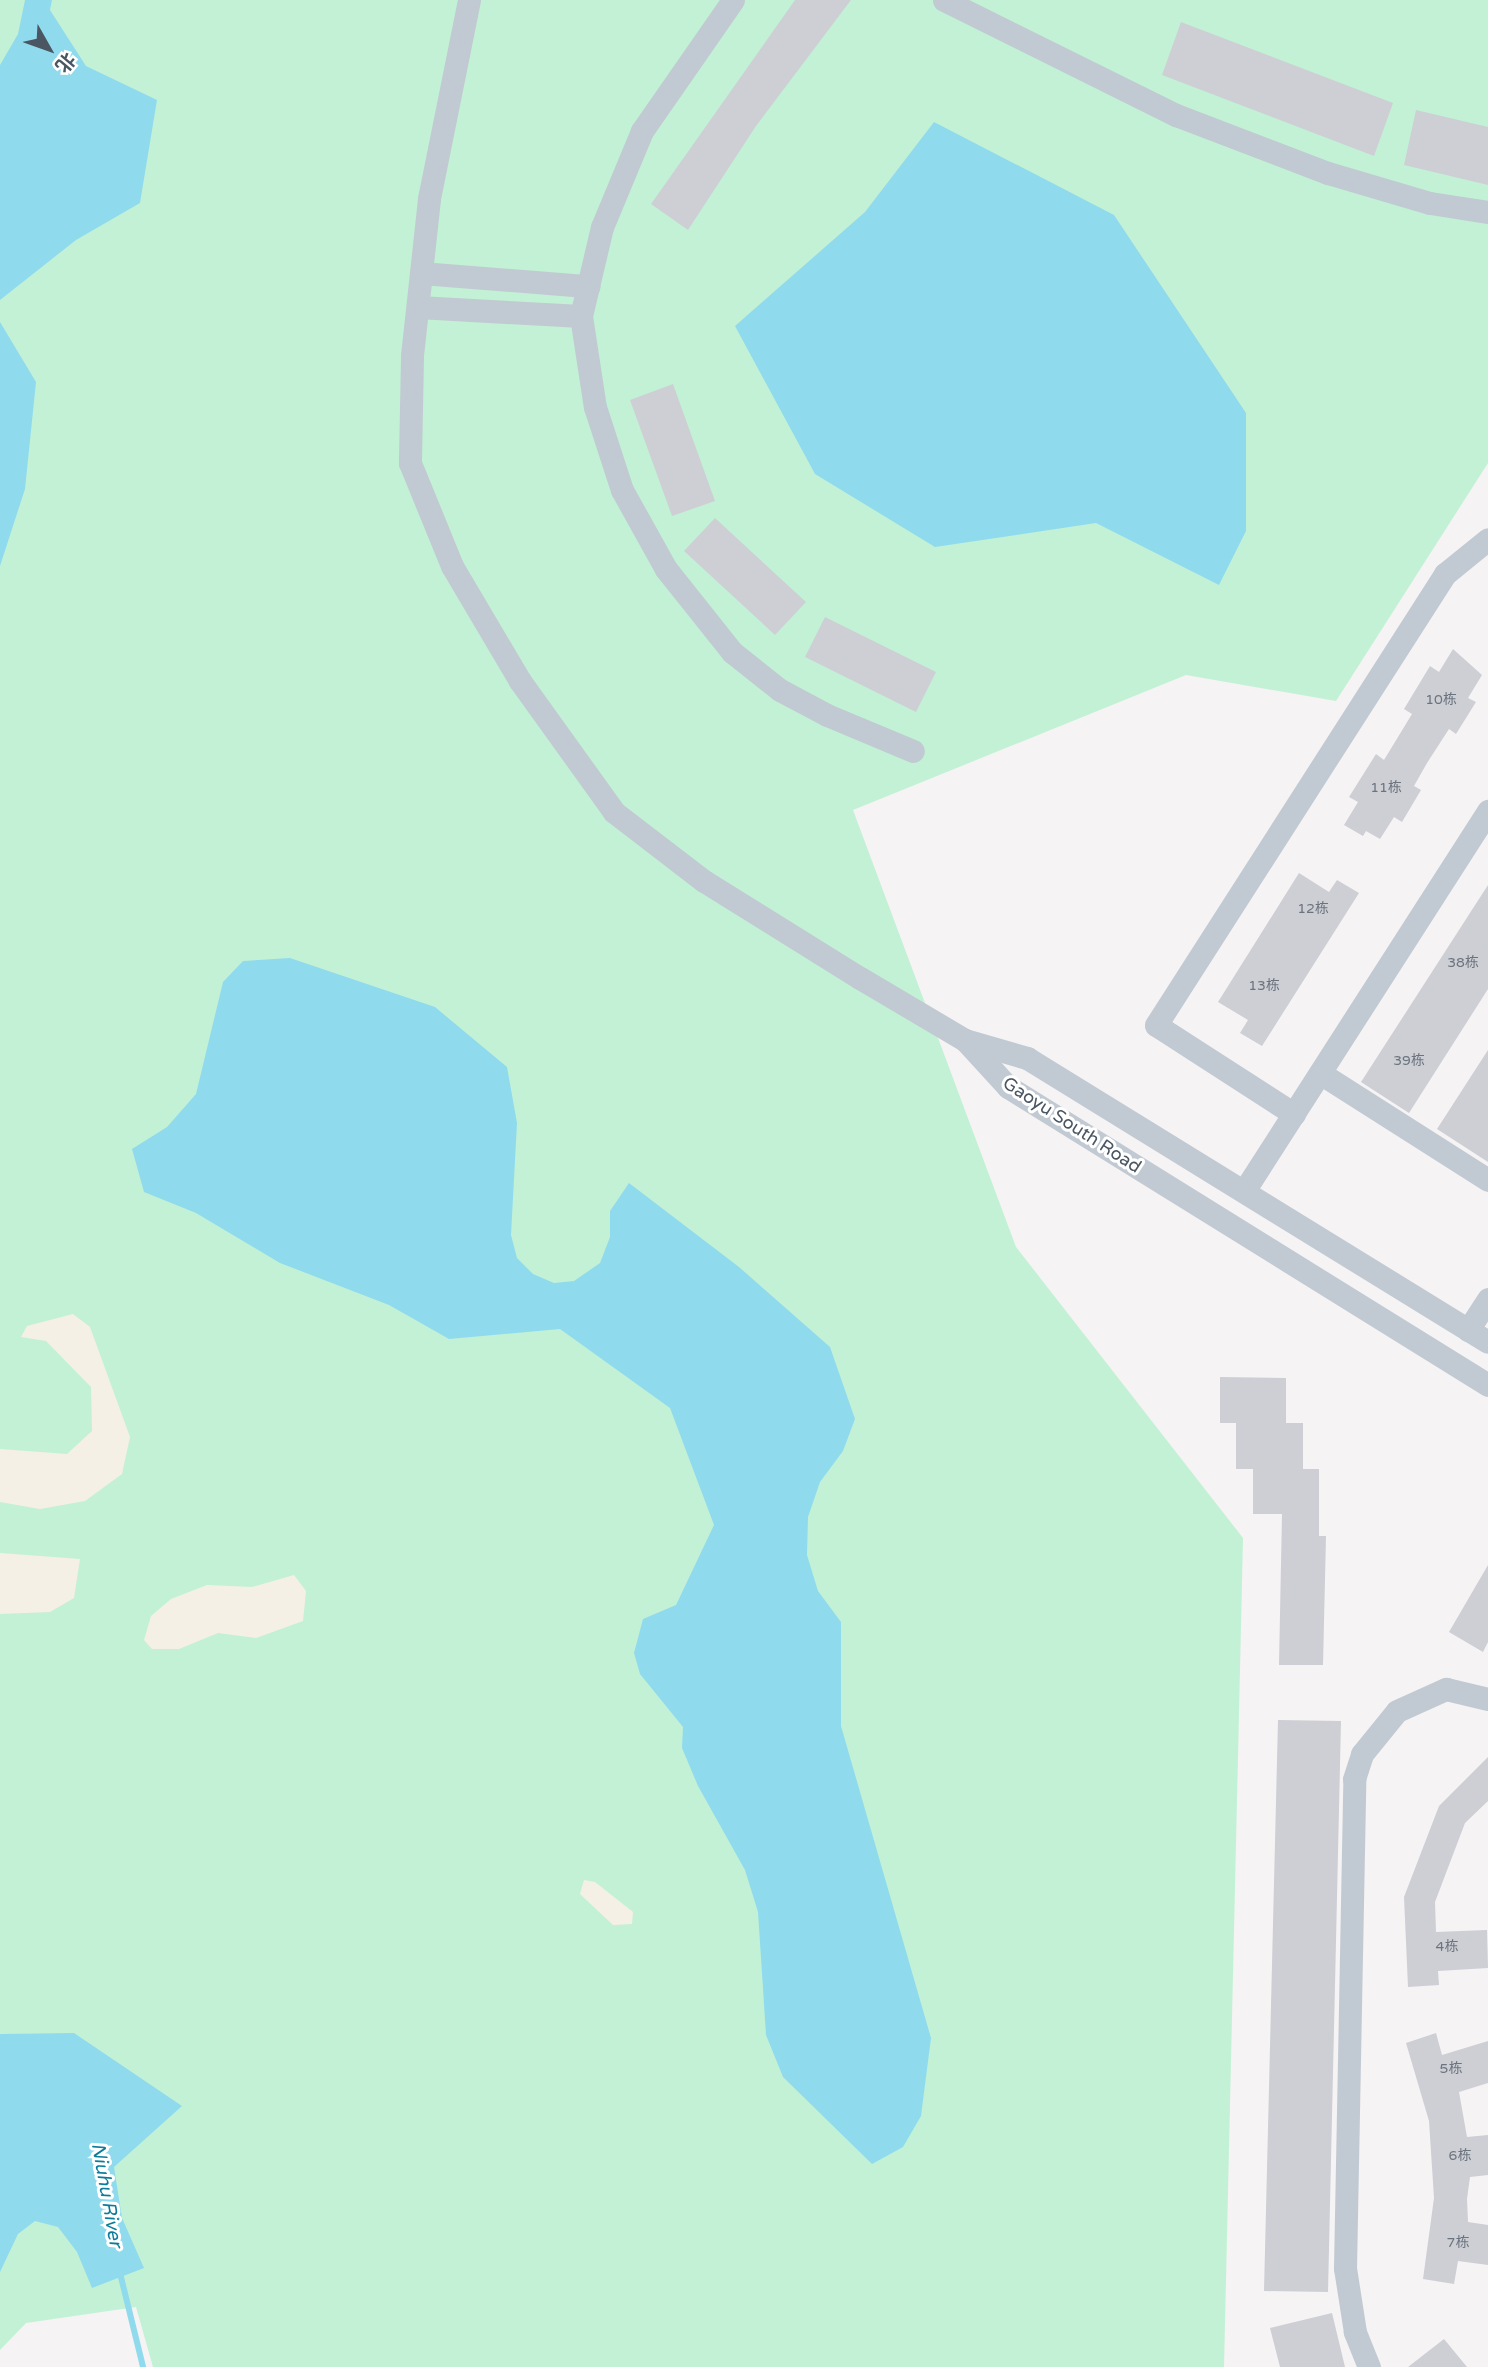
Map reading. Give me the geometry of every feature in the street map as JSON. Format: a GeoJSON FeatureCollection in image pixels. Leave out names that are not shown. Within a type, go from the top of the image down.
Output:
{"type":"FeatureCollection","features":[{"type":"Feature","properties":{"kind":"street"},"geometry":{"type":"LineString","coordinates":[[469,0],[429,199],[418,306],[410,463],[452,566],[520,681],[614,812],[704,881],[965,1040]]}},
{"type":"Feature","properties":{"kind":"street"},"geometry":{"type":"LineString","coordinates":[[733,0],[642,131],[602,227],[581,316],[595,407],[622,490],[666,569],[732,652],[780,690],[913,751]]}},
{"type":"Feature","properties":{"kind":"street"},"geometry":{"type":"LineString","coordinates":[[944,0],[1176,115],[1328,173],[1430,203],[1488,212]]}},
{"type":"Feature","properties":{"kind":"street"},"geometry":{"type":"LineString","coordinates":[[421,273],[588,286]]}},
{"type":"Feature","properties":{"kind":"street"},"geometry":{"type":"LineString","coordinates":[[418,306],[581,316]]}},
{"type":"Feature","properties":{"kind":"street"},"geometry":{"type":"LineString","coordinates":[[1294,1114],[1156,1025],[1446,574],[1463,554],[1488,539]]}},
{"type":"Feature","properties":{"kind":"street"},"geometry":{"type":"LineString","coordinates":[[1244,1191],[1488,811]]}},
{"type":"Feature","properties":{"kind":"street","name":"Gaoyu South Road"},"geometry":{"type":"LineString","coordinates":[[965,1040],[1027,1058],[1488,1342]]}},
{"type":"Feature","properties":{"kind":"street","name":"Gaoyu South Road"},"geometry":{"type":"LineString","coordinates":[[965,1040],[1007,1087],[1488,1385]]}},
{"type":"Feature","properties":{"kind":"street"},"geometry":{"type":"LineString","coordinates":[[1320,1073],[1488,1180]]}},
{"type":"Feature","properties":{"kind":"street"},"geometry":{"type":"LineString","coordinates":[[1468,1330],[1488,1299]]}},
{"type":"Feature","properties":{"kind":"street"},"geometry":{"type":"LineString","coordinates":[[1370,2367],[1355,2332],[1345,2268],[1354,1779],[1362,1754],[1396,1711],[1446,1689],[1488,1699]]}},
{"type":"Feature","properties":{"kind":"green space"},"geometry":{"type":"Polygon","coordinates":[[[0,0],[1488,0],[1488,463],[1336,701],[1186,675],[853,810],[1016,1247],[1243,1538],[1224,2367],[153,2367],[136,2307],[26,2323],[0,2350],[0,0]]]}},
{"type":"Feature","properties":{"kind":"sand"},"geometry":{"type":"Polygon","coordinates":[[[73,1314],[90,1327],[130,1437],[122,1474],[85,1501],[40,1509],[0,1502],[0,1449],[67,1454],[92,1431],[91,1387],[46,1341],[21,1337],[27,1326],[73,1314]]]}},
{"type":"Feature","properties":{"kind":"sand"},"geometry":{"type":"Polygon","coordinates":[[[0,1553],[80,1559],[74,1598],[50,1612],[0,1614],[0,1553]]]}},
{"type":"Feature","properties":{"kind":"sand"},"geometry":{"type":"Polygon","coordinates":[[[294,1575],[306,1591],[303,1621],[256,1638],[218,1633],[179,1649],[152,1649],[144,1640],[151,1616],[171,1599],[207,1585],[252,1587],[294,1575]]]}},
{"type":"Feature","properties":{"kind":"sand"},"geometry":{"type":"Polygon","coordinates":[[[584,1880],[595,1882],[633,1912],[632,1924],[613,1925],[580,1894],[584,1880]]]}},
{"type":"Feature","properties":{"kind":"water"},"geometry":{"type":"Polygon","coordinates":[[[25,0],[52,0],[50,10],[86,66],[157,100],[140,203],[76,240],[0,300],[0,65],[18,34],[25,0]]]}},
{"type":"Feature","properties":{"kind":"water"},"geometry":{"type":"Polygon","coordinates":[[[934,122],[1114,215],[1246,413],[1246,531],[1219,585],[1096,523],[935,547],[815,474],[735,326],[865,212],[934,122]]]}},
{"type":"Feature","properties":{"kind":"water"},"geometry":{"type":"Polygon","coordinates":[[[0,322],[36,382],[25,489],[0,566],[0,322]]]}},
{"type":"Feature","properties":{"kind":"water"},"geometry":{"type":"Polygon","coordinates":[[[290,958],[435,1007],[507,1067],[517,1123],[511,1235],[517,1258],[533,1274],[554,1283],[574,1281],[600,1263],[610,1237],[610,1211],[629,1183],[739,1267],[830,1347],[855,1419],[843,1451],[820,1482],[808,1517],[807,1555],[818,1591],[841,1622],[841,1726],[931,2038],[921,2116],[903,2147],[872,2164],[783,2077],[766,2035],[758,1912],[745,1870],[698,1786],[682,1748],[683,1727],[640,1674],[634,1653],[643,1619],[676,1605],[714,1525],[670,1408],[560,1329],[449,1339],[389,1305],[280,1263],[196,1213],[144,1192],[132,1149],[167,1127],[196,1094],[223,982],[243,961],[290,958]]]}},
{"type":"Feature","properties":{"kind":"water"},"geometry":{"type":"Polygon","coordinates":[[[74,2033],[182,2106],[114,2167],[122,2218],[144,2268],[92,2288],[77,2252],[58,2227],[35,2221],[18,2234],[0,2272],[0,2034],[74,2033]]]}},
{"type":"Feature","properties":{"kind":"building"},"geometry":{"type":"Polygon","coordinates":[[[795,0],[851,0],[756,126],[688,230],[651,204],[795,0]]]}},
{"type":"Feature","properties":{"kind":"building"},"geometry":{"type":"Polygon","coordinates":[[[1181,22],[1393,103],[1374,156],[1162,75],[1181,22]]]}},
{"type":"Feature","properties":{"kind":"building"},"geometry":{"type":"Polygon","coordinates":[[[1416,110],[1488,127],[1488,185],[1404,165],[1416,110]]]}},
{"type":"Feature","properties":{"kind":"building"},"geometry":{"type":"Polygon","coordinates":[[[673,384],[715,501],[672,516],[630,400],[673,384]]]}},
{"type":"Feature","properties":{"kind":"building"},"geometry":{"type":"Polygon","coordinates":[[[715,518],[806,602],[775,635],[684,551],[715,518]]]}},
{"type":"Feature","properties":{"kind":"building"},"geometry":{"type":"Polygon","coordinates":[[[825,617],[936,672],[916,712],[805,657],[825,617]]]}},
{"type":"Feature","properties":{"kind":"building"},"geometry":{"type":"Polygon","coordinates":[[[1453,649],[1482,675],[1468,698],[1476,702],[1456,734],[1449,729],[1427,763],[1414,786],[1421,790],[1402,822],[1394,817],[1380,839],[1366,831],[1363,836],[1344,825],[1358,802],[1349,797],[1376,754],[1384,760],[1412,714],[1404,709],[1430,666],[1439,672],[1453,649]]]}},
{"type":"Feature","properties":{"kind":"building"},"geometry":{"type":"Polygon","coordinates":[[[1299,873],[1329,892],[1337,880],[1359,893],[1262,1046],[1240,1033],[1248,1020],[1218,1002],[1299,873]]]}},
{"type":"Feature","properties":{"kind":"building"},"geometry":{"type":"Polygon","coordinates":[[[1488,885],[1488,989],[1409,1113],[1361,1082],[1488,885]]]}},
{"type":"Feature","properties":{"kind":"building"},"geometry":{"type":"Polygon","coordinates":[[[1488,1050],[1488,1162],[1437,1129],[1488,1050]]]}},
{"type":"Feature","properties":{"kind":"building"},"geometry":{"type":"Polygon","coordinates":[[[1220,1377],[1286,1378],[1286,1423],[1303,1423],[1303,1469],[1319,1469],[1319,1536],[1326,1536],[1323,1665],[1279,1665],[1282,1514],[1253,1514],[1253,1469],[1236,1469],[1236,1423],[1220,1423],[1220,1377]]]}},
{"type":"Feature","properties":{"kind":"building"},"geometry":{"type":"Polygon","coordinates":[[[1488,1565],[1488,1642],[1483,1652],[1449,1632],[1488,1565]]]}},
{"type":"Feature","properties":{"kind":"building"},"geometry":{"type":"Polygon","coordinates":[[[1278,1720],[1341,1721],[1328,2292],[1264,2291],[1278,1720]]]}},
{"type":"Feature","properties":{"kind":"building"},"geometry":{"type":"Polygon","coordinates":[[[1488,1757],[1488,1801],[1465,1823],[1435,1902],[1436,1932],[1487,1930],[1488,1968],[1438,1971],[1439,1985],[1408,1987],[1404,1897],[1439,1806],[1488,1757]]]}},
{"type":"Feature","properties":{"kind":"building"},"geometry":{"type":"Polygon","coordinates":[[[1436,2033],[1442,2055],[1488,2041],[1488,2083],[1459,2092],[1467,2137],[1488,2135],[1488,2175],[1470,2177],[1467,2199],[1468,2222],[1488,2225],[1488,2265],[1458,2261],[1454,2284],[1423,2279],[1434,2198],[1429,2121],[1406,2043],[1436,2033]]]}},
{"type":"Feature","properties":{"kind":"building"},"geometry":{"type":"Polygon","coordinates":[[[1332,2313],[1345,2367],[1280,2367],[1270,2328],[1332,2313]]]}},
{"type":"Feature","properties":{"kind":"building"},"geometry":{"type":"Polygon","coordinates":[[[1444,2339],[1467,2367],[1408,2367],[1444,2339]]]}},
{"type":"Feature","properties":{"kind":"waterway","name":"Niuhu River"},"geometry":{"type":"LineString","coordinates":[[119,2269],[143,2367]]}}]}
